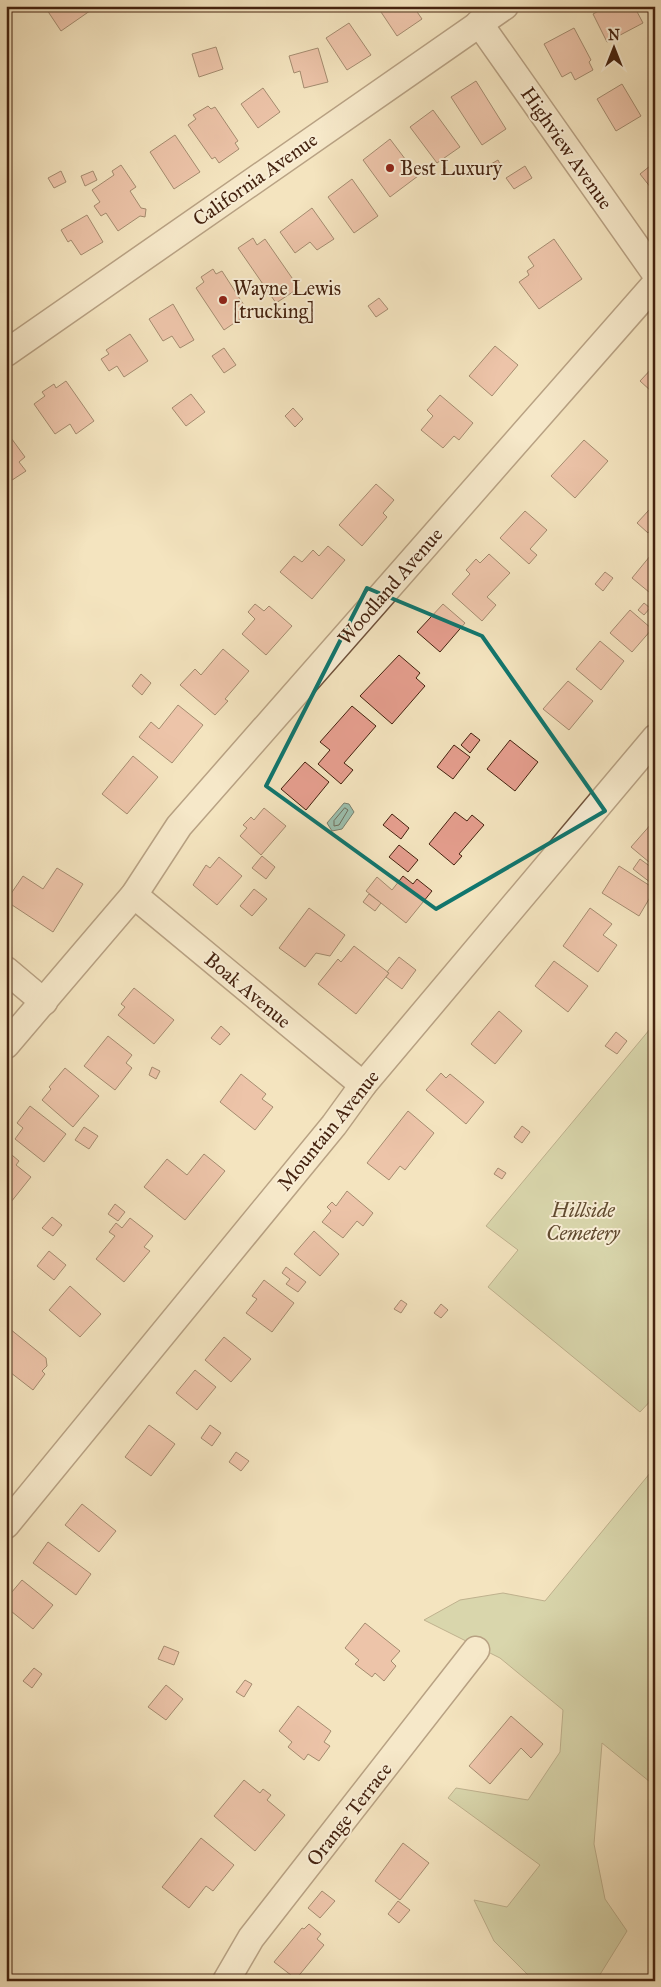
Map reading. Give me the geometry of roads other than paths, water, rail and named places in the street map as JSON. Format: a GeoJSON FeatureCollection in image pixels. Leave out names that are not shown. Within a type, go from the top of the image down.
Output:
{"type":"FeatureCollection","features":[{"type":"Feature","properties":{"kind":"street","name":"California Avenue"},"geometry":{"type":"LineString","coordinates":[[6,353],[505,6]]}},
{"type":"Feature","properties":{"kind":"street","name":"Highview Avenue"},"geometry":{"type":"LineString","coordinates":[[479,23],[655,273]]}},
{"type":"Feature","properties":{"kind":"street","name":"Woodland Avenue"},"geometry":{"type":"LineString","coordinates":[[6,1045],[134,895],[179,826],[655,284]]}},
{"type":"Feature","properties":{"kind":"street","name":"Mountain Avenue"},"geometry":{"type":"LineString","coordinates":[[6,1525],[213,1270],[334,1125],[363,1085],[655,738]]}},
{"type":"Feature","properties":{"kind":"street","name":"Boak Avenue"},"geometry":{"type":"LineString","coordinates":[[134,895],[363,1085]]}},
{"type":"Feature","properties":{"kind":"street"},"geometry":{"type":"LineString","coordinates":[[6,970],[44,1002]]}},
{"type":"Feature","properties":{"kind":"street","name":"Orange Terrace"},"geometry":{"type":"LineString","coordinates":[[226,1981],[251,1938],[476,1650]]}},
{"type":"Feature","properties":{"kind":"water"},"geometry":{"type":"Polygon","coordinates":[[[344,803],[349,804],[354,812],[342,829],[332,831],[327,823],[344,803]]]}},
{"type":"Feature","properties":{"kind":"place","name":"Best Luxury"},"geometry":{"type":"Point","coordinates":[390,168]}},
{"type":"Feature","properties":{"kind":"place","name":"Wayne Lewis [trucking]"},"geometry":{"type":"Point","coordinates":[223,300]}},
{"type":"Feature","properties":{"kind":"park label","name":"Hillside Cemetery"},"geometry":{"type":"Point","coordinates":[583,1222]}}]}
